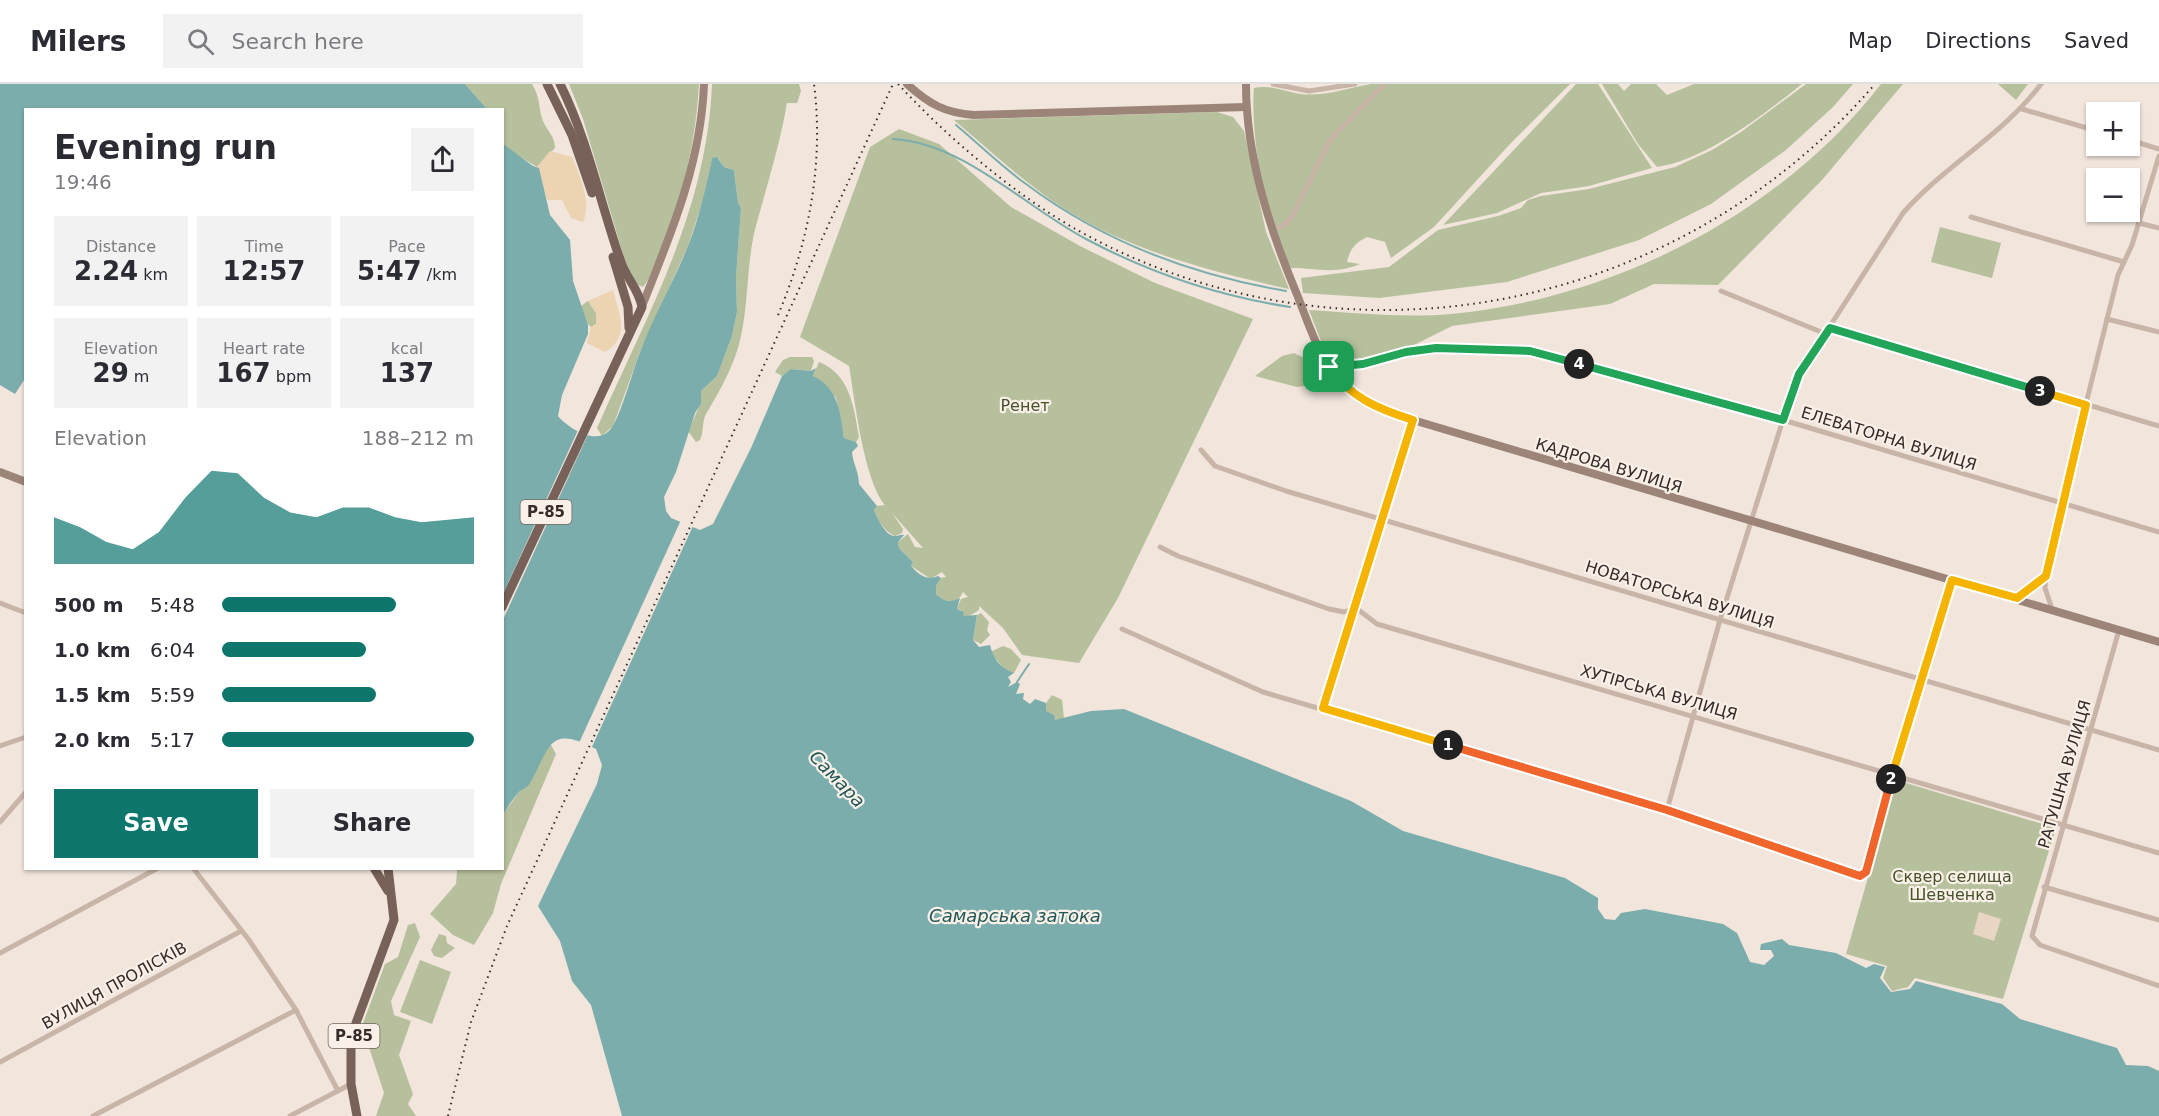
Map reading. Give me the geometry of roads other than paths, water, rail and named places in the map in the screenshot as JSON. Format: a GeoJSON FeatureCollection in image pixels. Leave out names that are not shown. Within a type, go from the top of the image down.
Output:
{"type":"FeatureCollection","features":[{"type":"Feature","properties":{"kind":"main road","name":"Р-85"},"geometry":{"type":"LineString","coordinates":[[547,84],[563,114],[580,155],[628,307],[628,336]]}},
{"type":"Feature","properties":{"kind":"main road"},"geometry":{"type":"LineString","coordinates":[[560,84],[573,110],[621,262],[635,287],[641,309]]}},
{"type":"Feature","properties":{"kind":"main road","name":"Р-85"},"geometry":{"type":"LineString","coordinates":[[504,603],[641,309]]}},
{"type":"Feature","properties":{"kind":"main road"},"geometry":{"type":"LineString","coordinates":[[375,870],[390,893]]}},
{"type":"Feature","properties":{"kind":"main road","name":"Р-85"},"geometry":{"type":"LineString","coordinates":[[357,1116],[351,1084],[351,1049],[356,1023],[394,920],[388,870]]}},
{"type":"Feature","properties":{"kind":"street"},"geometry":{"type":"LineString","coordinates":[[628,307],[632,312],[641,309],[685,197],[699,132],[704,84]]}},
{"type":"Feature","properties":{"kind":"street"},"geometry":{"type":"LineString","coordinates":[[907,84],[934,107],[974,115],[1246,107]]}},
{"type":"Feature","properties":{"kind":"street","name":"КАДРОВА ВУЛИЦЯ"},"geometry":{"type":"LineString","coordinates":[[1246,84],[1246,107],[1272,231],[1315,342],[1329,367],[1346,388],[1364,402],[1413,420],[2159,642]]}},
{"type":"Feature","properties":{"kind":"street"},"geometry":{"type":"LineString","coordinates":[[1273,84],[1309,91],[1355,84]]}},
{"type":"Feature","properties":{"kind":"street"},"geometry":{"type":"LineString","coordinates":[[1272,231],[1287,223],[1293,214],[1330,141],[1384,84]]}},
{"type":"Feature","properties":{"kind":"street"},"geometry":{"type":"LineString","coordinates":[[1667,810],[1720,620],[1799,374],[1914,201],[2022,109],[2041,84]]}},
{"type":"Feature","properties":{"kind":"street"},"geometry":{"type":"LineString","coordinates":[[2022,109],[2086,128]]}},
{"type":"Feature","properties":{"kind":"street"},"geometry":{"type":"LineString","coordinates":[[2140,143],[2159,149]]}},
{"type":"Feature","properties":{"kind":"street"},"geometry":{"type":"LineString","coordinates":[[2052,609],[2045,588],[2046,576],[2061,504],[2107,319],[2159,156]]}},
{"type":"Feature","properties":{"kind":"street"},"geometry":{"type":"LineString","coordinates":[[1971,217],[2124,262]]}},
{"type":"Feature","properties":{"kind":"street"},"geometry":{"type":"LineString","coordinates":[[2139,223],[2159,228]]}},
{"type":"Feature","properties":{"kind":"street"},"geometry":{"type":"LineString","coordinates":[[635,287],[645,289],[652,281]]}},
{"type":"Feature","properties":{"kind":"street"},"geometry":{"type":"LineString","coordinates":[[1721,291],[1828,331],[2159,426]]}},
{"type":"Feature","properties":{"kind":"street"},"geometry":{"type":"LineString","coordinates":[[2107,319],[2159,332]]}},
{"type":"Feature","properties":{"kind":"street","name":"ЕЛЕВАТОРНА ВУЛИЦЯ"},"geometry":{"type":"LineString","coordinates":[[1329,367],[1363,364],[1406,352],[1436,348],[1530,351],[1783,420],[2159,532]]}},
{"type":"Feature","properties":{"kind":"street"},"geometry":{"type":"LineString","coordinates":[[1323,708],[1413,420]]}},
{"type":"Feature","properties":{"kind":"street","name":"НОВАТОРСЬКА ВУЛИЦЯ"},"geometry":{"type":"LineString","coordinates":[[1202,450],[1215,466],[1383,520],[2159,750]]}},
{"type":"Feature","properties":{"kind":"street"},"geometry":{"type":"LineString","coordinates":[[0,472],[24,481]]}},
{"type":"Feature","properties":{"kind":"street"},"geometry":{"type":"LineString","coordinates":[[1160,546],[1178,556],[1329,609],[1344,612],[1356,608]]}},
{"type":"Feature","properties":{"kind":"street"},"geometry":{"type":"LineString","coordinates":[[2017,598],[2046,576]]}},
{"type":"Feature","properties":{"kind":"street"},"geometry":{"type":"LineString","coordinates":[[1122,628],[1263,692],[1667,810],[1860,876],[1866,872],[1921,678],[1952,580]]}},
{"type":"Feature","properties":{"kind":"street"},"geometry":{"type":"LineString","coordinates":[[0,603],[24,612]]}},
{"type":"Feature","properties":{"kind":"street","name":"ХУТІРСЬКА ВУЛИЦЯ"},"geometry":{"type":"LineString","coordinates":[[1356,608],[1377,624],[2159,853]]}},
{"type":"Feature","properties":{"kind":"street","name":"РАТУШНА ВУЛИЦЯ"},"geometry":{"type":"LineString","coordinates":[[2119,630],[2065,824],[2044,887],[2032,936],[2040,945],[2159,986]]}},
{"type":"Feature","properties":{"kind":"street"},"geometry":{"type":"LineString","coordinates":[[0,746],[24,737]]}},
{"type":"Feature","properties":{"kind":"street"},"geometry":{"type":"LineString","coordinates":[[0,822],[24,794]]}},
{"type":"Feature","properties":{"kind":"street"},"geometry":{"type":"LineString","coordinates":[[0,953],[154,870]]}},
{"type":"Feature","properties":{"kind":"street"},"geometry":{"type":"LineString","coordinates":[[195,870],[241,931],[296,1010],[338,1091]]}},
{"type":"Feature","properties":{"kind":"street"},"geometry":{"type":"LineString","coordinates":[[2044,887],[2159,920]]}},
{"type":"Feature","properties":{"kind":"street","name":"ВУЛИЦЯ ПРОЛІСКІВ"},"geometry":{"type":"LineString","coordinates":[[0,1062],[241,931]]}},
{"type":"Feature","properties":{"kind":"street"},"geometry":{"type":"LineString","coordinates":[[93,1116],[296,1010]]}},
{"type":"Feature","properties":{"kind":"street"},"geometry":{"type":"LineString","coordinates":[[290,1116],[351,1084]]}},
{"type":"Feature","properties":{"kind":"water"},"geometry":{"type":"Polygon","coordinates":[[[0,84],[465,84],[486,108],[24,108],[24,380],[15,394],[0,385],[0,84]]]}},
{"type":"Feature","properties":{"kind":"water","name":"Самарська затока"},"geometry":{"type":"Polygon","coordinates":[[[504,144],[539,168],[550,215],[570,240],[573,281],[588,325],[588,334],[562,395],[558,416],[575,430],[589,436],[603,435],[613,426],[636,362],[692,235],[712,158],[717,157],[724,167],[734,170],[738,203],[741,208],[736,277],[737,312],[732,336],[717,376],[701,391],[701,404],[695,413],[676,472],[664,497],[666,511],[671,518],[700,530],[713,524],[751,448],[782,376],[791,369],[811,371],[816,368],[813,376],[822,381],[837,402],[844,438],[856,442],[858,446],[852,452],[859,484],[877,506],[874,510],[882,526],[891,535],[904,535],[898,542],[899,548],[913,562],[911,566],[917,572],[927,577],[941,578],[936,586],[936,594],[948,601],[960,598],[957,609],[964,612],[963,616],[977,615],[973,640],[979,647],[990,645],[998,662],[1014,673],[1008,677],[1011,682],[1008,687],[1017,682],[1020,684],[1016,694],[1024,693],[1023,699],[1030,704],[1035,699],[1046,703],[1046,711],[1054,715],[1055,720],[1091,711],[1124,709],[1351,801],[1403,831],[1565,878],[1598,898],[1598,909],[1605,919],[1615,920],[1621,913],[1645,909],[1723,924],[1737,933],[1750,962],[1764,965],[1774,956],[1771,950],[1760,950],[1761,944],[1782,939],[1789,945],[1836,953],[1866,968],[1874,964],[1885,967],[1880,978],[1891,992],[1910,989],[1916,981],[2002,1004],[2020,1019],[2117,1048],[2126,1065],[2148,1066],[2159,1071],[2159,1116],[622,1116],[591,1005],[572,981],[560,941],[538,906],[597,784],[602,765],[596,749],[580,742],[559,739],[547,750],[527,787],[517,794],[504,814],[504,144]]]}},
{"type":"Feature","properties":{"kind":"waterway"},"geometry":{"type":"LineString","coordinates":[[956,125],[1026,184],[1085,223],[1149,253],[1182,265],[1216,276],[1286,291]]}},
{"type":"Feature","properties":{"kind":"waterway"},"geometry":{"type":"LineString","coordinates":[[893,139],[919,143],[969,164],[1063,226],[1110,251],[1160,273],[1237,297],[1290,307]]}},
{"type":"Feature","properties":{"kind":"waterway"},"geometry":{"type":"LineString","coordinates":[[1017,682],[1029,664]]}},
{"type":"Feature","properties":{"kind":"railway"},"geometry":{"type":"LineString","coordinates":[[778,315],[798,259],[811,202],[817,143],[814,84]]}},
{"type":"Feature","properties":{"kind":"railway"},"geometry":{"type":"LineString","coordinates":[[448,1116],[471,1022],[507,926],[893,84]]}},
{"type":"Feature","properties":{"kind":"railway"},"geometry":{"type":"LineString","coordinates":[[898,84],[938,125],[983,164],[1055,217],[1079,231],[1182,277],[1288,303],[1396,310],[1503,299],[1607,270],[1705,224],[1795,162],[1875,84]]}},
{"type":"Feature","properties":{"kind":"park label","name":"Ренет"},"geometry":{"type":"Point","coordinates":[1025,405]}},
{"type":"Feature","properties":{"kind":"park label","name":"Сквер селища Шевченка"},"geometry":{"type":"Point","coordinates":[1952,885]}},
{"type":"Feature","properties":{"kind":"water label","name":"Самара"},"geometry":{"type":"Point","coordinates":[837,779]}}]}
